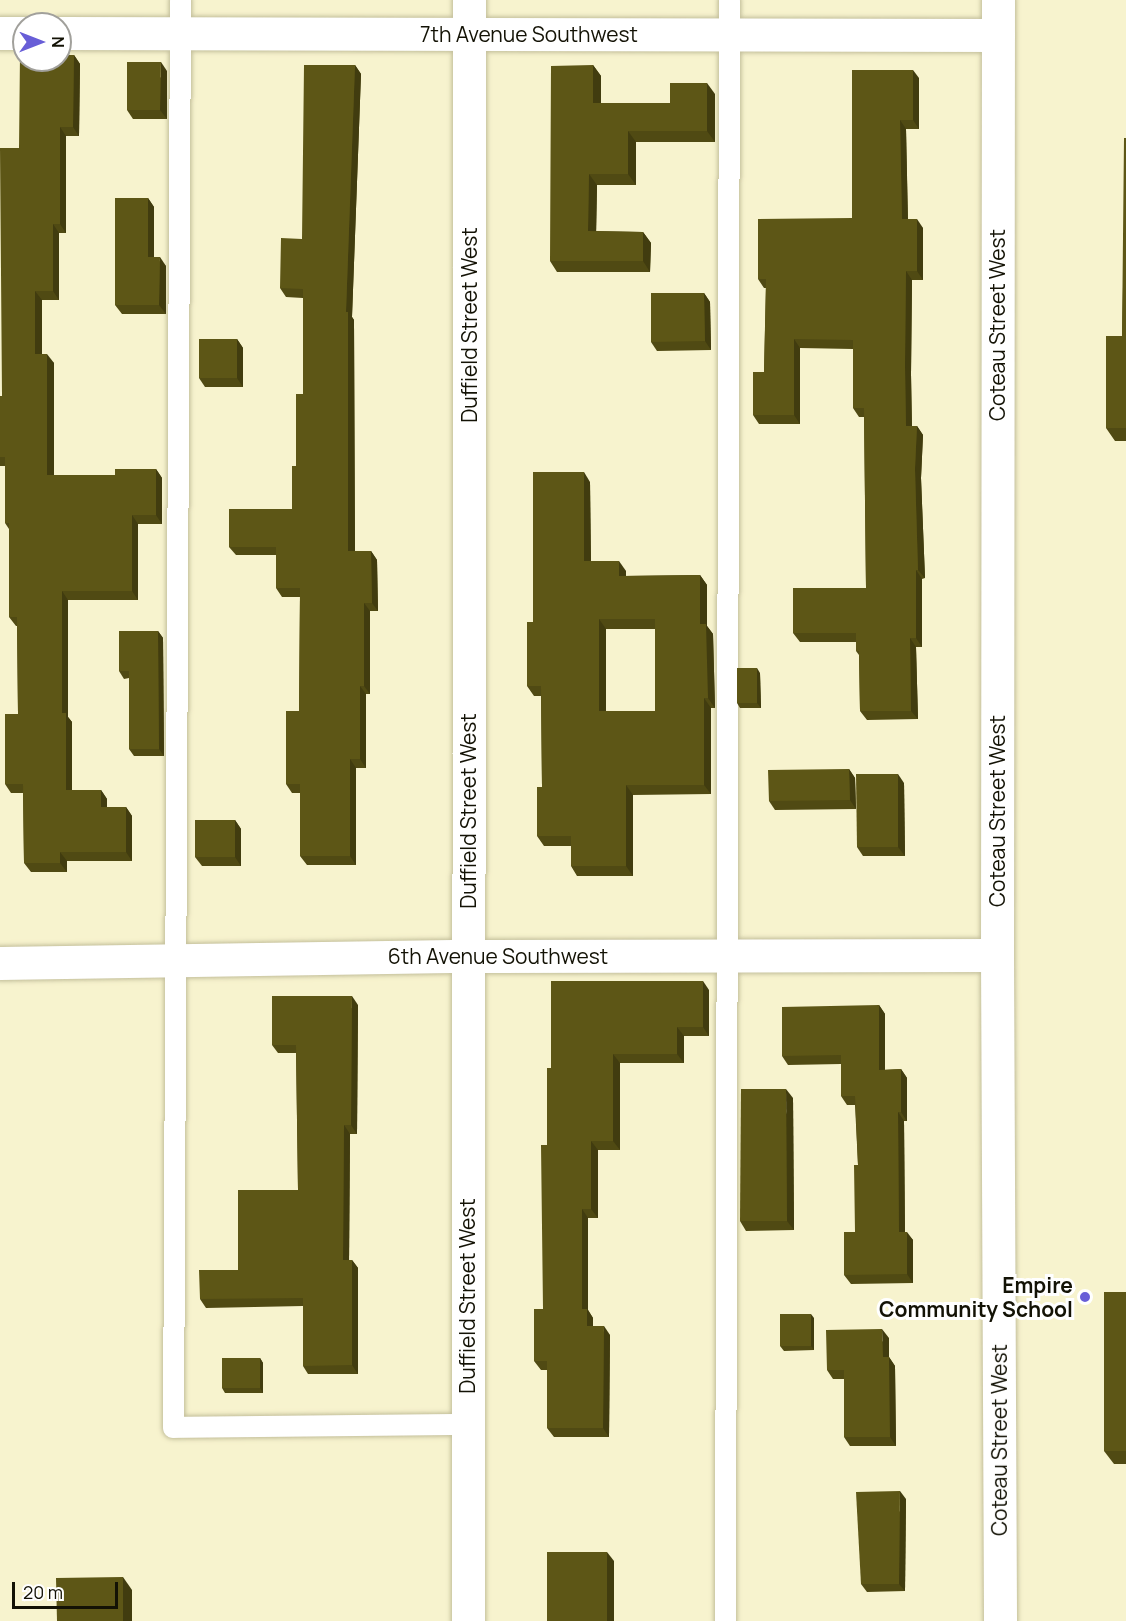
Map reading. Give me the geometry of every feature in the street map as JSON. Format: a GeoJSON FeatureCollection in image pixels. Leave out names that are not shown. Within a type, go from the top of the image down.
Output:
{"type":"FeatureCollection","features":[{"type":"Feature","properties":{"kind":"street","name":"Duffield Street West"},"geometry":{"type":"LineString","coordinates":[[468,1621],[469,0]]}},
{"type":"Feature","properties":{"kind":"street","name":"Coteau Street West"},"geometry":{"type":"LineString","coordinates":[[998,0],[997,956],[1000,1621]]}},
{"type":"Feature","properties":{"kind":"street","name":"7th Avenue Southwest"},"geometry":{"type":"LineString","coordinates":[[72,33],[998,35]]}},
{"type":"Feature","properties":{"kind":"street","name":"6th Avenue Southwest"},"geometry":{"type":"LineString","coordinates":[[0,963],[468,956],[997,956]]}},
{"type":"Feature","properties":{"kind":"lane"},"geometry":{"type":"LineString","coordinates":[[180,0],[173,1427],[467,1424]]}},
{"type":"Feature","properties":{"kind":"lane"},"geometry":{"type":"LineString","coordinates":[[725,1621],[729,0]]}},
{"type":"Feature","properties":{"kind":"building"},"geometry":{"type":"Polygon","coordinates":[[[72,55],[74,55],[73,127],[60,127],[60,224],[53,224],[53,291],[35,291],[35,354],[47,354],[47,475],[115,475],[115,469],[156,469],[156,515],[132,515],[132,591],[62,591],[62,713],[66,713],[66,790],[101,790],[101,807],[126,807],[126,852],[60,852],[60,863],[24,863],[23,784],[5,784],[5,714],[18,714],[17,617],[9,617],[9,523],[5,523],[5,457],[0,457],[0,396],[2,396],[0,148],[19,148],[20,72],[72,72],[72,55]]]}},
{"type":"Feature","properties":{"kind":"building"},"geometry":{"type":"Polygon","coordinates":[[[127,62],[161,62],[160,110],[127,110],[127,62]]]}},
{"type":"Feature","properties":{"kind":"building"},"geometry":{"type":"Polygon","coordinates":[[[304,65],[355,65],[346,312],[348,312],[348,551],[371,551],[372,603],[364,603],[364,686],[360,686],[360,759],[350,759],[350,856],[300,856],[300,784],[286,784],[286,711],[299,711],[300,588],[276,588],[276,547],[229,547],[229,509],[292,509],[292,466],[296,466],[296,394],[303,394],[303,289],[280,288],[281,238],[302,239],[304,65]]]}},
{"type":"Feature","properties":{"kind":"building"},"geometry":{"type":"Polygon","coordinates":[[[593,65],[593,103],[670,103],[670,83],[707,83],[707,131],[628,131],[628,174],[589,174],[588,231],[643,232],[643,261],[550,261],[551,66],[593,65]]]}},
{"type":"Feature","properties":{"kind":"building"},"geometry":{"type":"Polygon","coordinates":[[[852,70],[913,70],[913,120],[900,120],[902,219],[917,219],[917,271],[906,271],[906,426],[917,426],[915,469],[918,570],[916,570],[916,638],[910,638],[911,711],[860,711],[859,651],[856,651],[856,633],[793,633],[793,588],[866,588],[864,408],[853,408],[853,340],[794,339],[794,415],[753,415],[753,372],[764,372],[766,279],[758,279],[758,219],[852,218],[852,70]]]}},
{"type":"Feature","properties":{"kind":"building"},"geometry":{"type":"Polygon","coordinates":[[[1124,138],[1126,138],[1126,428],[1106,428],[1106,336],[1122,336],[1124,138]]]}},
{"type":"Feature","properties":{"kind":"building"},"geometry":{"type":"Polygon","coordinates":[[[115,198],[148,198],[148,257],[160,257],[159,305],[115,305],[115,198]]]}},
{"type":"Feature","properties":{"kind":"building"},"geometry":{"type":"Polygon","coordinates":[[[651,293],[704,293],[705,341],[651,342],[651,293]]]}},
{"type":"Feature","properties":{"kind":"building"},"geometry":{"type":"Polygon","coordinates":[[[199,339],[237,339],[237,378],[199,378],[199,339]]]}},
{"type":"Feature","properties":{"kind":"building"},"geometry":{"type":"Polygon","coordinates":[[[533,472],[584,472],[584,561],[619,561],[619,576],[700,575],[700,624],[706,624],[708,698],[704,698],[704,785],[626,785],[626,866],[571,866],[571,836],[537,836],[537,787],[542,787],[541,686],[527,686],[527,622],[533,622],[533,472]],[[599,619],[599,711],[655,711],[655,619],[599,619]]]}},
{"type":"Feature","properties":{"kind":"building"},"geometry":{"type":"Polygon","coordinates":[[[119,631],[158,631],[159,749],[129,749],[129,671],[119,671],[119,631]]]}},
{"type":"Feature","properties":{"kind":"building"},"geometry":{"type":"Polygon","coordinates":[[[737,668],[757,668],[757,703],[737,703],[737,668]]]}},
{"type":"Feature","properties":{"kind":"building"},"geometry":{"type":"Polygon","coordinates":[[[849,769],[850,800],[769,801],[768,770],[849,769]]]}},
{"type":"Feature","properties":{"kind":"building"},"geometry":{"type":"Polygon","coordinates":[[[856,774],[898,774],[898,847],[857,847],[856,774]]]}},
{"type":"Feature","properties":{"kind":"building"},"geometry":{"type":"Polygon","coordinates":[[[195,820],[235,820],[235,857],[195,857],[195,820]]]}},
{"type":"Feature","properties":{"kind":"building"},"geometry":{"type":"Polygon","coordinates":[[[551,981],[703,981],[703,1027],[677,1027],[677,1054],[613,1054],[613,1141],[591,1141],[591,1209],[582,1209],[582,1309],[587,1309],[587,1326],[604,1326],[603,1428],[547,1428],[547,1361],[534,1361],[534,1309],[543,1309],[541,1145],[547,1145],[547,1068],[551,1068],[551,981]]]}},
{"type":"Feature","properties":{"kind":"building"},"geometry":{"type":"Polygon","coordinates":[[[272,996],[352,996],[351,1125],[344,1125],[343,1260],[352,1260],[352,1365],[303,1366],[303,1298],[200,1299],[199,1270],[238,1270],[238,1190],[298,1190],[296,1045],[272,1045],[272,996]]]}},
{"type":"Feature","properties":{"kind":"building"},"geometry":{"type":"Polygon","coordinates":[[[879,1005],[879,1070],[901,1069],[901,1112],[898,1112],[899,1232],[907,1232],[907,1274],[844,1275],[844,1232],[855,1232],[854,1165],[858,1165],[855,1096],[841,1096],[841,1055],[782,1056],[782,1007],[879,1005]]]}},
{"type":"Feature","properties":{"kind":"building"},"geometry":{"type":"Polygon","coordinates":[[[741,1089],[786,1089],[787,1221],[740,1221],[741,1089]]]}},
{"type":"Feature","properties":{"kind":"building"},"geometry":{"type":"Polygon","coordinates":[[[1104,1292],[1126,1292],[1126,1451],[1104,1451],[1104,1292]]]}},
{"type":"Feature","properties":{"kind":"building"},"geometry":{"type":"Polygon","coordinates":[[[780,1314],[811,1314],[811,1346],[780,1346],[780,1314]]]}},
{"type":"Feature","properties":{"kind":"building"},"geometry":{"type":"Polygon","coordinates":[[[882,1329],[883,1357],[889,1357],[890,1437],[844,1437],[844,1370],[827,1370],[826,1330],[882,1329]]]}},
{"type":"Feature","properties":{"kind":"building"},"geometry":{"type":"Polygon","coordinates":[[[222,1358],[260,1358],[260,1388],[222,1388],[222,1358]]]}},
{"type":"Feature","properties":{"kind":"building"},"geometry":{"type":"Polygon","coordinates":[[[900,1491],[899,1584],[861,1584],[856,1492],[900,1491]]]}},
{"type":"Feature","properties":{"kind":"building"},"geometry":{"type":"Polygon","coordinates":[[[547,1552],[607,1552],[607,1621],[547,1621],[547,1552]]]}},
{"type":"Feature","properties":{"kind":"building"},"geometry":{"type":"Polygon","coordinates":[[[123,1577],[123,1621],[57,1621],[56,1578],[123,1577]]]}},
{"type":"Feature","properties":{"kind":"place","name":"Empire Community School"},"geometry":{"type":"Point","coordinates":[1085,1297]}}]}
